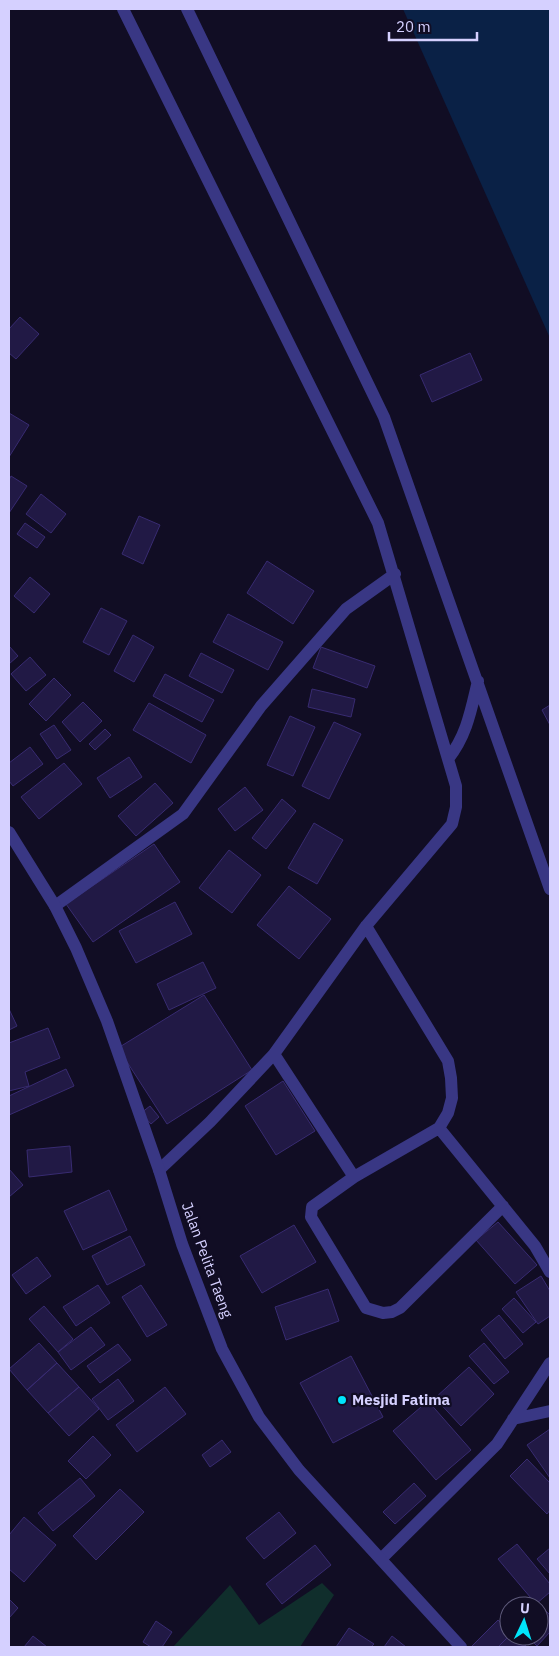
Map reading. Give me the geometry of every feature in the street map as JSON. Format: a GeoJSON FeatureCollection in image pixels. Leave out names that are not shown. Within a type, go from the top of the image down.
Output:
{"type":"FeatureCollection","features":[{"type":"Feature","properties":{"kind":"street"},"geometry":{"type":"LineString","coordinates":[[123,9],[378,523],[395,574],[456,786],[456,807],[452,824],[366,926],[274,1054],[210,1122],[159,1170]]}},
{"type":"Feature","properties":{"kind":"street"},"geometry":{"type":"LineString","coordinates":[[187,9],[384,417],[550,888]]}},
{"type":"Feature","properties":{"kind":"street"},"geometry":{"type":"LineString","coordinates":[[55,906],[183,814],[261,706],[339,616],[395,574]]}},
{"type":"Feature","properties":{"kind":"street"},"geometry":{"type":"LineString","coordinates":[[448,759],[460,744],[469,718],[478,681]]}},
{"type":"Feature","properties":{"kind":"street","name":"Jalan Pelita Taeng"},"geometry":{"type":"LineString","coordinates":[[9,832],[55,906],[76,948],[107,1021],[159,1170],[182,1244],[222,1349],[259,1417],[299,1470],[461,1647]]}},
{"type":"Feature","properties":{"kind":"street"},"geometry":{"type":"LineString","coordinates":[[366,926],[448,1061],[452,1098],[448,1113],[439,1128],[354,1176],[312,1207],[311,1217],[366,1308],[374,1312],[392,1312],[410,1300],[503,1206]]}},
{"type":"Feature","properties":{"kind":"street"},"geometry":{"type":"LineString","coordinates":[[274,1054],[354,1176]]}},
{"type":"Feature","properties":{"kind":"street"},"geometry":{"type":"LineString","coordinates":[[439,1128],[534,1246],[550,1272]]}},
{"type":"Feature","properties":{"kind":"street"},"geometry":{"type":"LineString","coordinates":[[381,1559],[497,1444],[538,1385],[550,1363]]}},
{"type":"Feature","properties":{"kind":"street"},"geometry":{"type":"LineString","coordinates":[[513,1419],[550,1411]]}},
{"type":"Feature","properties":{"kind":"green space"},"geometry":{"type":"Polygon","coordinates":[[[322,1583],[334,1595],[300,1647],[173,1647],[230,1585],[259,1625],[322,1583]]]}},
{"type":"Feature","properties":{"kind":"water"},"geometry":{"type":"Polygon","coordinates":[[[403,9],[550,9],[550,338],[403,9]]]}},
{"type":"Feature","properties":{"kind":"building"},"geometry":{"type":"Polygon","coordinates":[[[20,317],[39,334],[16,359],[9,353],[9,329],[20,317]]]}},
{"type":"Feature","properties":{"kind":"building"},"geometry":{"type":"Polygon","coordinates":[[[470,353],[482,380],[432,402],[420,375],[470,353]]]}},
{"type":"Feature","properties":{"kind":"building"},"geometry":{"type":"Polygon","coordinates":[[[9,413],[29,425],[9,457],[9,413]]]}},
{"type":"Feature","properties":{"kind":"building"},"geometry":{"type":"Polygon","coordinates":[[[11,476],[27,486],[9,513],[9,480],[11,476]]]}},
{"type":"Feature","properties":{"kind":"building"},"geometry":{"type":"Polygon","coordinates":[[[41,494],[66,514],[51,533],[26,514],[41,494]]]}},
{"type":"Feature","properties":{"kind":"building"},"geometry":{"type":"Polygon","coordinates":[[[139,516],[160,525],[143,564],[122,554],[139,516]]]}},
{"type":"Feature","properties":{"kind":"building"},"geometry":{"type":"Polygon","coordinates":[[[25,523],[45,537],[37,548],[17,534],[25,523]]]}},
{"type":"Feature","properties":{"kind":"building"},"geometry":{"type":"Polygon","coordinates":[[[267,561],[314,591],[293,624],[247,593],[267,561]]]}},
{"type":"Feature","properties":{"kind":"building"},"geometry":{"type":"Polygon","coordinates":[[[30,577],[50,594],[34,613],[14,596],[30,577]]]}},
{"type":"Feature","properties":{"kind":"building"},"geometry":{"type":"Polygon","coordinates":[[[101,608],[127,621],[109,655],[83,642],[101,608]]]}},
{"type":"Feature","properties":{"kind":"building"},"geometry":{"type":"Polygon","coordinates":[[[228,614],[283,642],[268,670],[213,642],[228,614]]]}},
{"type":"Feature","properties":{"kind":"building"},"geometry":{"type":"Polygon","coordinates":[[[133,635],[154,647],[134,682],[114,671],[133,635]]]}},
{"type":"Feature","properties":{"kind":"building"},"geometry":{"type":"Polygon","coordinates":[[[9,646],[18,656],[9,664],[9,646]]]}},
{"type":"Feature","properties":{"kind":"building"},"geometry":{"type":"Polygon","coordinates":[[[321,647],[375,666],[367,688],[313,668],[321,647]]]}},
{"type":"Feature","properties":{"kind":"building"},"geometry":{"type":"Polygon","coordinates":[[[201,653],[234,670],[222,693],[189,676],[201,653]]]}},
{"type":"Feature","properties":{"kind":"building"},"geometry":{"type":"Polygon","coordinates":[[[30,657],[46,675],[26,691],[11,674],[30,657]]]}},
{"type":"Feature","properties":{"kind":"building"},"geometry":{"type":"Polygon","coordinates":[[[165,674],[214,700],[202,722],[153,696],[165,674]]]}},
{"type":"Feature","properties":{"kind":"building"},"geometry":{"type":"Polygon","coordinates":[[[54,678],[71,695],[46,721],[29,704],[54,678]]]}},
{"type":"Feature","properties":{"kind":"building"},"geometry":{"type":"Polygon","coordinates":[[[312,689],[355,699],[351,717],[308,707],[312,689]]]}},
{"type":"Feature","properties":{"kind":"building"},"geometry":{"type":"Polygon","coordinates":[[[83,702],[102,721],[80,742],[62,722],[83,702]]]}},
{"type":"Feature","properties":{"kind":"building"},"geometry":{"type":"Polygon","coordinates":[[[149,703],[206,735],[191,763],[133,730],[149,703]]]}},
{"type":"Feature","properties":{"kind":"building"},"geometry":{"type":"Polygon","coordinates":[[[550,705],[550,725],[542,710],[550,705]]]}},
{"type":"Feature","properties":{"kind":"building"},"geometry":{"type":"Polygon","coordinates":[[[290,716],[315,727],[293,776],[267,765],[290,716]]]}},
{"type":"Feature","properties":{"kind":"building"},"geometry":{"type":"Polygon","coordinates":[[[334,722],[361,734],[329,799],[302,786],[334,722]]]}},
{"type":"Feature","properties":{"kind":"building"},"geometry":{"type":"Polygon","coordinates":[[[54,725],[71,750],[57,759],[40,734],[54,725]]]}},
{"type":"Feature","properties":{"kind":"building"},"geometry":{"type":"Polygon","coordinates":[[[105,729],[111,735],[95,750],[89,744],[105,729]]]}},
{"type":"Feature","properties":{"kind":"building"},"geometry":{"type":"Polygon","coordinates":[[[30,747],[43,764],[13,786],[9,781],[9,763],[30,747]]]}},
{"type":"Feature","properties":{"kind":"building"},"geometry":{"type":"Polygon","coordinates":[[[129,757],[142,777],[110,798],[97,778],[129,757]]]}},
{"type":"Feature","properties":{"kind":"building"},"geometry":{"type":"Polygon","coordinates":[[[64,763],[82,784],[39,819],[21,797],[64,763]]]}},
{"type":"Feature","properties":{"kind":"building"},"geometry":{"type":"Polygon","coordinates":[[[155,783],[173,803],[136,836],[118,816],[155,783]]]}},
{"type":"Feature","properties":{"kind":"building"},"geometry":{"type":"Polygon","coordinates":[[[245,787],[263,810],[235,831],[218,809],[245,787]]]}},
{"type":"Feature","properties":{"kind":"building"},"geometry":{"type":"Polygon","coordinates":[[[282,799],[296,811],[266,849],[252,838],[282,799]]]}},
{"type":"Feature","properties":{"kind":"building"},"geometry":{"type":"Polygon","coordinates":[[[314,823],[343,840],[317,884],[288,868],[314,823]]]}},
{"type":"Feature","properties":{"kind":"building"},"geometry":{"type":"Polygon","coordinates":[[[154,844],[180,882],[93,942],[66,904],[154,844]]]}},
{"type":"Feature","properties":{"kind":"building"},"geometry":{"type":"Polygon","coordinates":[[[229,850],[261,875],[232,913],[199,888],[229,850]]]}},
{"type":"Feature","properties":{"kind":"building"},"geometry":{"type":"Polygon","coordinates":[[[289,886],[331,919],[299,959],[257,925],[289,886]]]}},
{"type":"Feature","properties":{"kind":"building"},"geometry":{"type":"Polygon","coordinates":[[[175,902],[192,934],[136,963],[119,931],[175,902]]]}},
{"type":"Feature","properties":{"kind":"building"},"geometry":{"type":"Polygon","coordinates":[[[203,962],[216,988],[169,1010],[157,984],[203,962]]]}},
{"type":"Feature","properties":{"kind":"building"},"geometry":{"type":"Polygon","coordinates":[[[204,995],[252,1070],[167,1124],[118,1048],[204,995]]]}},
{"type":"Feature","properties":{"kind":"building"},"geometry":{"type":"Polygon","coordinates":[[[9,1009],[17,1026],[9,1030],[9,1009]]]}},
{"type":"Feature","properties":{"kind":"building"},"geometry":{"type":"Polygon","coordinates":[[[48,1028],[60,1058],[25,1072],[29,1086],[9,1091],[9,1043],[48,1028]]]}},
{"type":"Feature","properties":{"kind":"building"},"geometry":{"type":"Polygon","coordinates":[[[66,1069],[74,1086],[9,1115],[9,1096],[66,1069]]]}},
{"type":"Feature","properties":{"kind":"building"},"geometry":{"type":"Polygon","coordinates":[[[283,1081],[315,1131],[276,1155],[245,1106],[283,1081]]]}},
{"type":"Feature","properties":{"kind":"building"},"geometry":{"type":"Polygon","coordinates":[[[150,1106],[159,1117],[151,1124],[141,1113],[150,1106]]]}},
{"type":"Feature","properties":{"kind":"building"},"geometry":{"type":"Polygon","coordinates":[[[70,1146],[72,1172],[29,1177],[27,1150],[70,1146]]]}},
{"type":"Feature","properties":{"kind":"building"},"geometry":{"type":"Polygon","coordinates":[[[9,1169],[23,1185],[9,1197],[9,1169]]]}},
{"type":"Feature","properties":{"kind":"building"},"geometry":{"type":"Polygon","coordinates":[[[109,1190],[127,1230],[83,1250],[64,1211],[109,1190]]]}},
{"type":"Feature","properties":{"kind":"building"},"geometry":{"type":"Polygon","coordinates":[[[498,1222],[537,1265],[515,1284],[476,1240],[498,1222]]]}},
{"type":"Feature","properties":{"kind":"building"},"geometry":{"type":"Polygon","coordinates":[[[294,1225],[316,1262],[262,1293],[240,1256],[294,1225]]]}},
{"type":"Feature","properties":{"kind":"building"},"geometry":{"type":"Polygon","coordinates":[[[130,1236],[145,1265],[107,1285],[92,1256],[130,1236]]]}},
{"type":"Feature","properties":{"kind":"building"},"geometry":{"type":"Polygon","coordinates":[[[37,1257],[51,1276],[26,1294],[12,1275],[37,1257]]]}},
{"type":"Feature","properties":{"kind":"building"},"geometry":{"type":"Polygon","coordinates":[[[541,1276],[550,1291],[550,1316],[538,1324],[516,1292],[541,1276]]]}},
{"type":"Feature","properties":{"kind":"building"},"geometry":{"type":"Polygon","coordinates":[[[98,1285],[110,1303],[76,1326],[63,1307],[98,1285]]]}},
{"type":"Feature","properties":{"kind":"building"},"geometry":{"type":"Polygon","coordinates":[[[141,1285],[167,1325],[147,1337],[122,1297],[141,1285]]]}},
{"type":"Feature","properties":{"kind":"building"},"geometry":{"type":"Polygon","coordinates":[[[328,1289],[339,1321],[286,1340],[275,1307],[328,1289]]]}},
{"type":"Feature","properties":{"kind":"building"},"geometry":{"type":"Polygon","coordinates":[[[514,1298],[536,1322],[523,1333],[502,1309],[514,1298]]]}},
{"type":"Feature","properties":{"kind":"building"},"geometry":{"type":"Polygon","coordinates":[[[44,1306],[73,1339],[58,1352],[29,1319],[44,1306]]]}},
{"type":"Feature","properties":{"kind":"building"},"geometry":{"type":"Polygon","coordinates":[[[499,1315],[523,1344],[505,1359],[481,1330],[499,1315]]]}},
{"type":"Feature","properties":{"kind":"building"},"geometry":{"type":"Polygon","coordinates":[[[91,1327],[105,1345],[71,1370],[58,1352],[91,1327]]]}},
{"type":"Feature","properties":{"kind":"building"},"geometry":{"type":"Polygon","coordinates":[[[39,1343],[57,1363],[27,1390],[9,1369],[39,1343]]]}},
{"type":"Feature","properties":{"kind":"building"},"geometry":{"type":"Polygon","coordinates":[[[484,1343],[509,1372],[494,1384],[469,1356],[484,1343]]]}},
{"type":"Feature","properties":{"kind":"building"},"geometry":{"type":"Polygon","coordinates":[[[118,1344],[131,1360],[100,1383],[87,1366],[118,1344]]]}},
{"type":"Feature","properties":{"kind":"building","name":"Mesjid Fatima"},"geometry":{"type":"Polygon","coordinates":[[[351,1356],[383,1417],[333,1443],[300,1383],[351,1356]]]}},
{"type":"Feature","properties":{"kind":"building"},"geometry":{"type":"Polygon","coordinates":[[[57,1363],[79,1387],[48,1413],[27,1390],[57,1363]]]}},
{"type":"Feature","properties":{"kind":"building"},"geometry":{"type":"Polygon","coordinates":[[[469,1367],[494,1394],[461,1426],[435,1398],[469,1367]]]}},
{"type":"Feature","properties":{"kind":"building"},"geometry":{"type":"Polygon","coordinates":[[[118,1379],[134,1401],[108,1420],[92,1399],[118,1379]]]}},
{"type":"Feature","properties":{"kind":"building"},"geometry":{"type":"Polygon","coordinates":[[[79,1387],[99,1409],[69,1436],[48,1413],[79,1387]]]}},
{"type":"Feature","properties":{"kind":"building"},"geometry":{"type":"Polygon","coordinates":[[[165,1387],[186,1414],[137,1452],[116,1425],[165,1387]]]}},
{"type":"Feature","properties":{"kind":"building"},"geometry":{"type":"Polygon","coordinates":[[[428,1401],[471,1450],[436,1480],[393,1431],[428,1401]]]}},
{"type":"Feature","properties":{"kind":"building"},"geometry":{"type":"Polygon","coordinates":[[[550,1429],[550,1478],[527,1445],[550,1429]]]}},
{"type":"Feature","properties":{"kind":"building"},"geometry":{"type":"Polygon","coordinates":[[[93,1436],[111,1455],[86,1479],[68,1461],[93,1436]]]}},
{"type":"Feature","properties":{"kind":"building"},"geometry":{"type":"Polygon","coordinates":[[[222,1440],[231,1452],[210,1467],[202,1455],[222,1440]]]}},
{"type":"Feature","properties":{"kind":"building"},"geometry":{"type":"Polygon","coordinates":[[[527,1459],[550,1483],[550,1510],[547,1514],[510,1476],[527,1459]]]}},
{"type":"Feature","properties":{"kind":"building"},"geometry":{"type":"Polygon","coordinates":[[[80,1478],[95,1496],[53,1531],[38,1513],[80,1478]]]}},
{"type":"Feature","properties":{"kind":"building"},"geometry":{"type":"Polygon","coordinates":[[[414,1483],[426,1496],[395,1524],[383,1512],[414,1483]]]}},
{"type":"Feature","properties":{"kind":"building"},"geometry":{"type":"Polygon","coordinates":[[[120,1489],[144,1512],[96,1560],[73,1536],[120,1489]]]}},
{"type":"Feature","properties":{"kind":"building"},"geometry":{"type":"Polygon","coordinates":[[[279,1512],[296,1533],[264,1559],[246,1538],[279,1512]]]}},
{"type":"Feature","properties":{"kind":"building"},"geometry":{"type":"Polygon","coordinates":[[[24,1517],[56,1545],[24,1582],[9,1569],[9,1535],[24,1517]]]}},
{"type":"Feature","properties":{"kind":"building"},"geometry":{"type":"Polygon","coordinates":[[[517,1544],[550,1584],[550,1592],[545,1596],[529,1596],[498,1559],[517,1544]]]}},
{"type":"Feature","properties":{"kind":"building"},"geometry":{"type":"Polygon","coordinates":[[[315,1545],[331,1565],[282,1604],[266,1584],[315,1545]]]}},
{"type":"Feature","properties":{"kind":"building"},"geometry":{"type":"Polygon","coordinates":[[[550,1548],[550,1574],[537,1559],[550,1548]]]}},
{"type":"Feature","properties":{"kind":"building"},"geometry":{"type":"Polygon","coordinates":[[[9,1599],[18,1608],[9,1618],[9,1599]]]}},
{"type":"Feature","properties":{"kind":"building"},"geometry":{"type":"Polygon","coordinates":[[[549,1614],[550,1615],[549,1633],[549,1614]]]}},
{"type":"Feature","properties":{"kind":"building"},"geometry":{"type":"Polygon","coordinates":[[[498,1620],[499,1621],[498,1647],[471,1647],[498,1620]]]}},
{"type":"Feature","properties":{"kind":"building"},"geometry":{"type":"Polygon","coordinates":[[[156,1621],[172,1632],[162,1647],[151,1647],[143,1642],[156,1621]]]}},
{"type":"Feature","properties":{"kind":"building"},"geometry":{"type":"Polygon","coordinates":[[[349,1628],[374,1644],[371,1647],[336,1647],[349,1628]]]}},
{"type":"Feature","properties":{"kind":"building"},"geometry":{"type":"Polygon","coordinates":[[[33,1636],[47,1647],[24,1647],[33,1636]]]}},
{"type":"Feature","properties":{"kind":"building"},"geometry":{"type":"Polygon","coordinates":[[[392,1636],[406,1647],[384,1647],[392,1636]]]}},
{"type":"Feature","properties":{"kind":"place","name":"Mesjid Fatima"},"geometry":{"type":"Point","coordinates":[342,1400]}}]}
